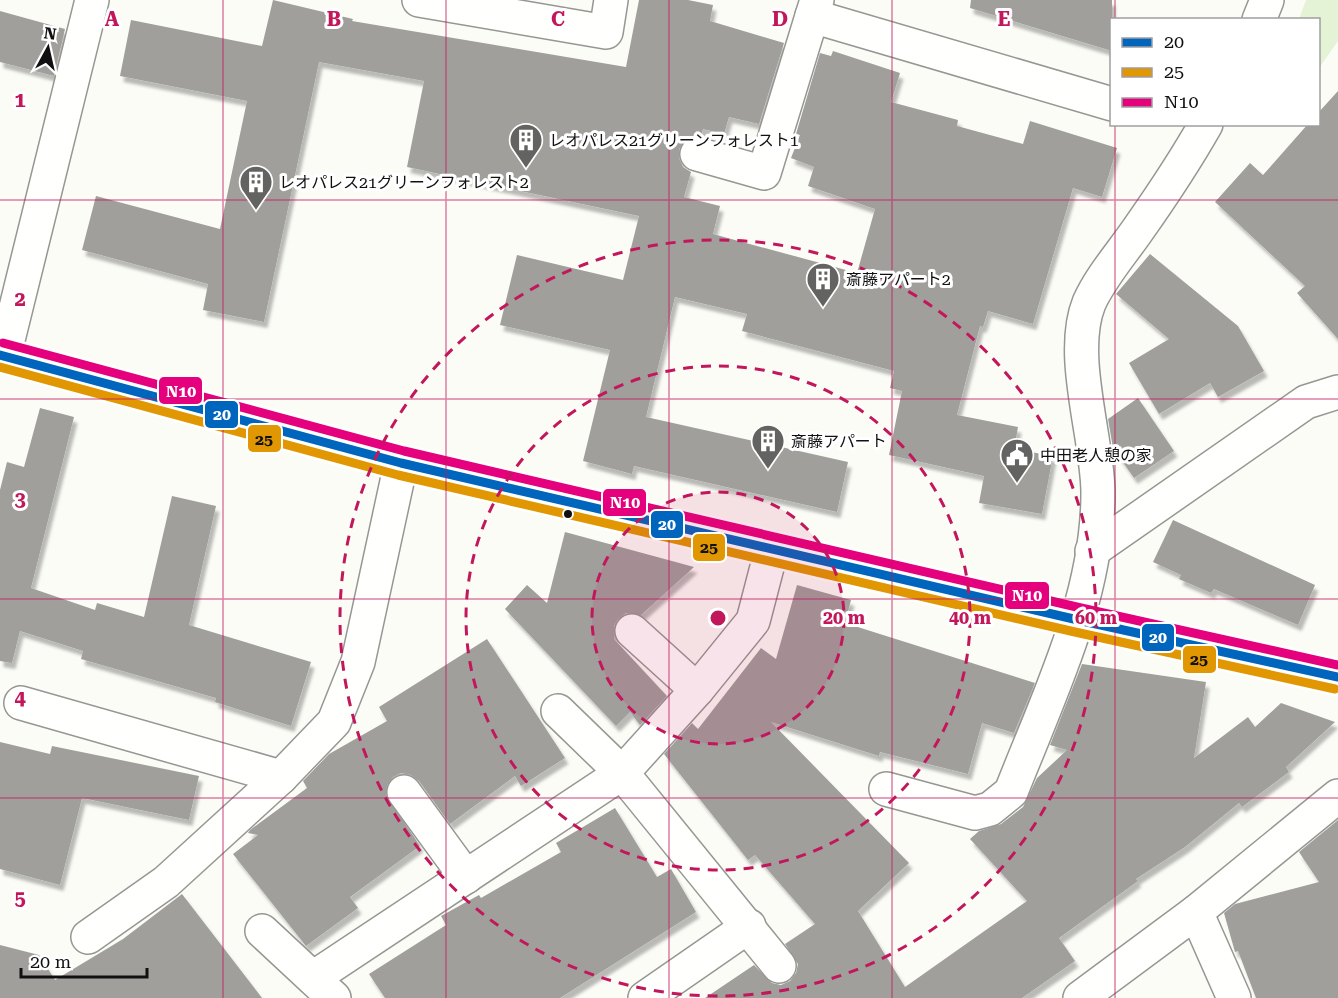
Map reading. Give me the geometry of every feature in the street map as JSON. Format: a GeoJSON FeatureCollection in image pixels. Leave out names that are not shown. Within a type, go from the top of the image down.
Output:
{"type":"FeatureCollection","features":[{"type":"Feature","properties":{"kind":"street"},"geometry":{"type":"LineString","coordinates":[[92,0],[2,355],[401,463],[1078,620],[1338,677]]}},
{"type":"Feature","properties":{"kind":"street"},"geometry":{"type":"LineString","coordinates":[[419,0],[606,32],[611,0]]}},
{"type":"Feature","properties":{"kind":"street"},"geometry":{"type":"LineString","coordinates":[[1260,18],[1267,0]]}},
{"type":"Feature","properties":{"kind":"street"},"geometry":{"type":"LineString","coordinates":[[697,154],[764,173],[814,8],[1110,103]]}},
{"type":"Feature","properties":{"kind":"street"},"geometry":{"type":"LineString","coordinates":[[886,789],[975,813],[990,809],[1011,792],[1078,620],[1092,551],[1098,492],[1084,387],[1083,340],[1089,304],[1196,127]]}},
{"type":"Feature","properties":{"kind":"street"},"geometry":{"type":"LineString","coordinates":[[1092,551],[1306,402],[1338,392]]}},
{"type":"Feature","properties":{"kind":"street"},"geometry":{"type":"LineString","coordinates":[[88,937],[166,882],[280,777],[334,722],[358,662],[401,463]]}},
{"type":"Feature","properties":{"kind":"street"},"geometry":{"type":"LineString","coordinates":[[262,931],[324,988],[466,877],[622,773],[698,690],[753,621],[772,548]]}},
{"type":"Feature","properties":{"kind":"street"},"geometry":{"type":"LineString","coordinates":[[632,631],[698,690]]}},
{"type":"Feature","properties":{"kind":"street"},"geometry":{"type":"LineString","coordinates":[[21,703],[280,777]]}},
{"type":"Feature","properties":{"kind":"street"},"geometry":{"type":"LineString","coordinates":[[558,711],[622,773],[749,926],[779,966]]}},
{"type":"Feature","properties":{"kind":"street"},"geometry":{"type":"LineString","coordinates":[[404,792],[466,877]]}},
{"type":"Feature","properties":{"kind":"street"},"geometry":{"type":"LineString","coordinates":[[1080,998],[1196,912],[1338,796]]}},
{"type":"Feature","properties":{"kind":"street"},"geometry":{"type":"LineString","coordinates":[[1196,912],[1234,998]]}},
{"type":"Feature","properties":{"kind":"street"},"geometry":{"type":"LineString","coordinates":[[645,998],[749,926]]}},
{"type":"Feature","properties":{"kind":"green space"},"geometry":{"type":"Polygon","coordinates":[[[1306,0],[1338,0],[1338,41],[1320,67],[1320,18],[1299,18],[1306,0]]]}},
{"type":"Feature","properties":{"kind":"building"},"geometry":{"type":"Polygon","coordinates":[[[273,0],[353,19],[352,21],[626,67],[639,0],[688,0],[713,5],[710,21],[784,43],[759,124],[729,117],[724,134],[703,129],[701,136],[692,136],[684,141],[679,149],[679,158],[683,167],[691,172],[684,197],[720,206],[713,234],[857,273],[875,209],[808,186],[814,167],[791,158],[800,135],[796,134],[820,53],[831,56],[833,51],[900,73],[891,102],[958,120],[957,126],[1023,144],[1030,121],[1117,148],[1102,197],[1073,188],[1033,324],[988,311],[983,327],[980,326],[957,415],[1018,427],[1014,449],[1053,456],[1042,514],[979,503],[984,476],[889,455],[902,391],[890,388],[894,371],[742,331],[747,314],[675,297],[646,417],[848,462],[837,512],[634,466],[632,474],[583,461],[610,350],[500,325],[517,255],[623,280],[639,216],[407,167],[424,81],[319,62],[264,322],[203,310],[208,284],[82,250],[96,196],[220,229],[247,101],[120,76],[131,20],[262,46],[273,0]]]}},
{"type":"Feature","properties":{"kind":"building"},"geometry":{"type":"Polygon","coordinates":[[[971,0],[1112,0],[1110,50],[970,8],[971,0]]]}},
{"type":"Feature","properties":{"kind":"building"},"geometry":{"type":"Polygon","coordinates":[[[0,11],[65,29],[54,76],[0,62],[0,11]]]}},
{"type":"Feature","properties":{"kind":"building"},"geometry":{"type":"Polygon","coordinates":[[[1338,91],[1338,339],[1297,293],[1305,286],[1215,202],[1250,163],[1263,175],[1306,126],[1320,126],[1320,111],[1338,91]]]}},
{"type":"Feature","properties":{"kind":"building"},"geometry":{"type":"Polygon","coordinates":[[[1150,254],[1238,326],[1264,371],[1218,397],[1210,383],[1159,414],[1129,363],[1169,339],[1116,294],[1150,254]]]}},
{"type":"Feature","properties":{"kind":"building"},"geometry":{"type":"Polygon","coordinates":[[[1138,398],[1174,451],[1134,478],[1113,448],[1108,419],[1138,398]]]}},
{"type":"Feature","properties":{"kind":"building"},"geometry":{"type":"Polygon","coordinates":[[[40,408],[74,417],[31,588],[95,610],[97,603],[144,617],[172,496],[216,506],[189,625],[311,662],[291,726],[215,702],[216,698],[81,659],[83,651],[20,631],[12,663],[0,661],[0,490],[7,462],[24,467],[40,408]]]}},
{"type":"Feature","properties":{"kind":"building"},"geometry":{"type":"Polygon","coordinates":[[[1173,520],[1315,585],[1298,625],[1214,589],[1211,593],[1179,579],[1181,575],[1153,562],[1173,520]]]}},
{"type":"Feature","properties":{"kind":"building"},"geometry":{"type":"Polygon","coordinates":[[[565,532],[694,567],[641,615],[626,613],[618,619],[614,626],[614,639],[667,696],[640,725],[630,712],[616,726],[505,609],[527,585],[547,603],[565,532]]]}},
{"type":"Feature","properties":{"kind":"building"},"geometry":{"type":"Polygon","coordinates":[[[797,585],[851,600],[845,623],[1035,683],[1014,733],[982,723],[968,774],[880,752],[879,756],[771,722],[909,863],[858,911],[905,987],[1027,901],[970,839],[979,831],[1001,824],[1023,807],[1037,778],[1067,750],[1050,745],[1082,664],[1206,682],[1194,758],[1248,717],[1255,727],[1281,703],[1335,722],[1286,767],[1289,772],[1242,807],[1239,803],[1185,847],[1136,879],[1138,881],[1059,938],[1075,961],[1022,998],[705,998],[754,965],[772,983],[781,985],[790,981],[796,973],[798,964],[785,944],[815,924],[755,855],[748,860],[664,754],[692,723],[698,729],[761,648],[776,659],[797,585]]]}},
{"type":"Feature","properties":{"kind":"building"},"geometry":{"type":"Polygon","coordinates":[[[487,639],[565,758],[521,786],[515,776],[450,824],[419,781],[411,775],[401,773],[393,777],[387,785],[386,795],[420,846],[350,897],[358,908],[306,946],[233,854],[258,835],[248,833],[250,830],[307,788],[303,781],[329,754],[387,721],[379,707],[487,639]]]}},
{"type":"Feature","properties":{"kind":"building"},"geometry":{"type":"Polygon","coordinates":[[[0,742],[50,754],[52,746],[199,776],[189,820],[82,798],[60,885],[0,869],[0,742]]]}},
{"type":"Feature","properties":{"kind":"building"},"geometry":{"type":"Polygon","coordinates":[[[615,808],[657,877],[671,869],[696,912],[560,998],[385,998],[369,974],[446,925],[441,916],[479,895],[481,898],[561,852],[556,843],[615,808]]]}},
{"type":"Feature","properties":{"kind":"building"},"geometry":{"type":"Polygon","coordinates":[[[1338,820],[1338,998],[1256,998],[1238,951],[1235,952],[1224,913],[1235,904],[1319,882],[1299,852],[1338,820]]]}},
{"type":"Feature","properties":{"kind":"building"},"geometry":{"type":"Polygon","coordinates":[[[182,894],[262,998],[0,998],[0,945],[39,955],[55,980],[123,939],[182,894]]]}},
{"type":"Feature","properties":{"kind":"transit line","name":"N10"},"geometry":{"type":"LineString","coordinates":[[3,343],[404,451],[1081,608],[1338,665]]}},
{"type":"Feature","properties":{"kind":"transit line","name":"20"},"geometry":{"type":"LineString","coordinates":[[0,355],[401,463],[1078,620],[1338,677]]}},
{"type":"Feature","properties":{"kind":"transit line","name":"25"},"geometry":{"type":"LineString","coordinates":[[0,367],[398,475],[1075,632],[1335,689]]}},
{"type":"Feature","properties":{"kind":"place","name":"レオパレス21グリーンフォレスト1"},"geometry":{"type":"Point","coordinates":[526,169]}},
{"type":"Feature","properties":{"kind":"place","name":"レオパレス21グリーンフォレスト2"},"geometry":{"type":"Point","coordinates":[256,211]}},
{"type":"Feature","properties":{"kind":"place","name":"斎藤アパート2"},"geometry":{"type":"Point","coordinates":[823,308]}},
{"type":"Feature","properties":{"kind":"place","name":"斎藤アパート"},"geometry":{"type":"Point","coordinates":[768,470]}},
{"type":"Feature","properties":{"kind":"place","name":"中田老人憩の家"},"geometry":{"type":"Point","coordinates":[1017,484]}}]}
